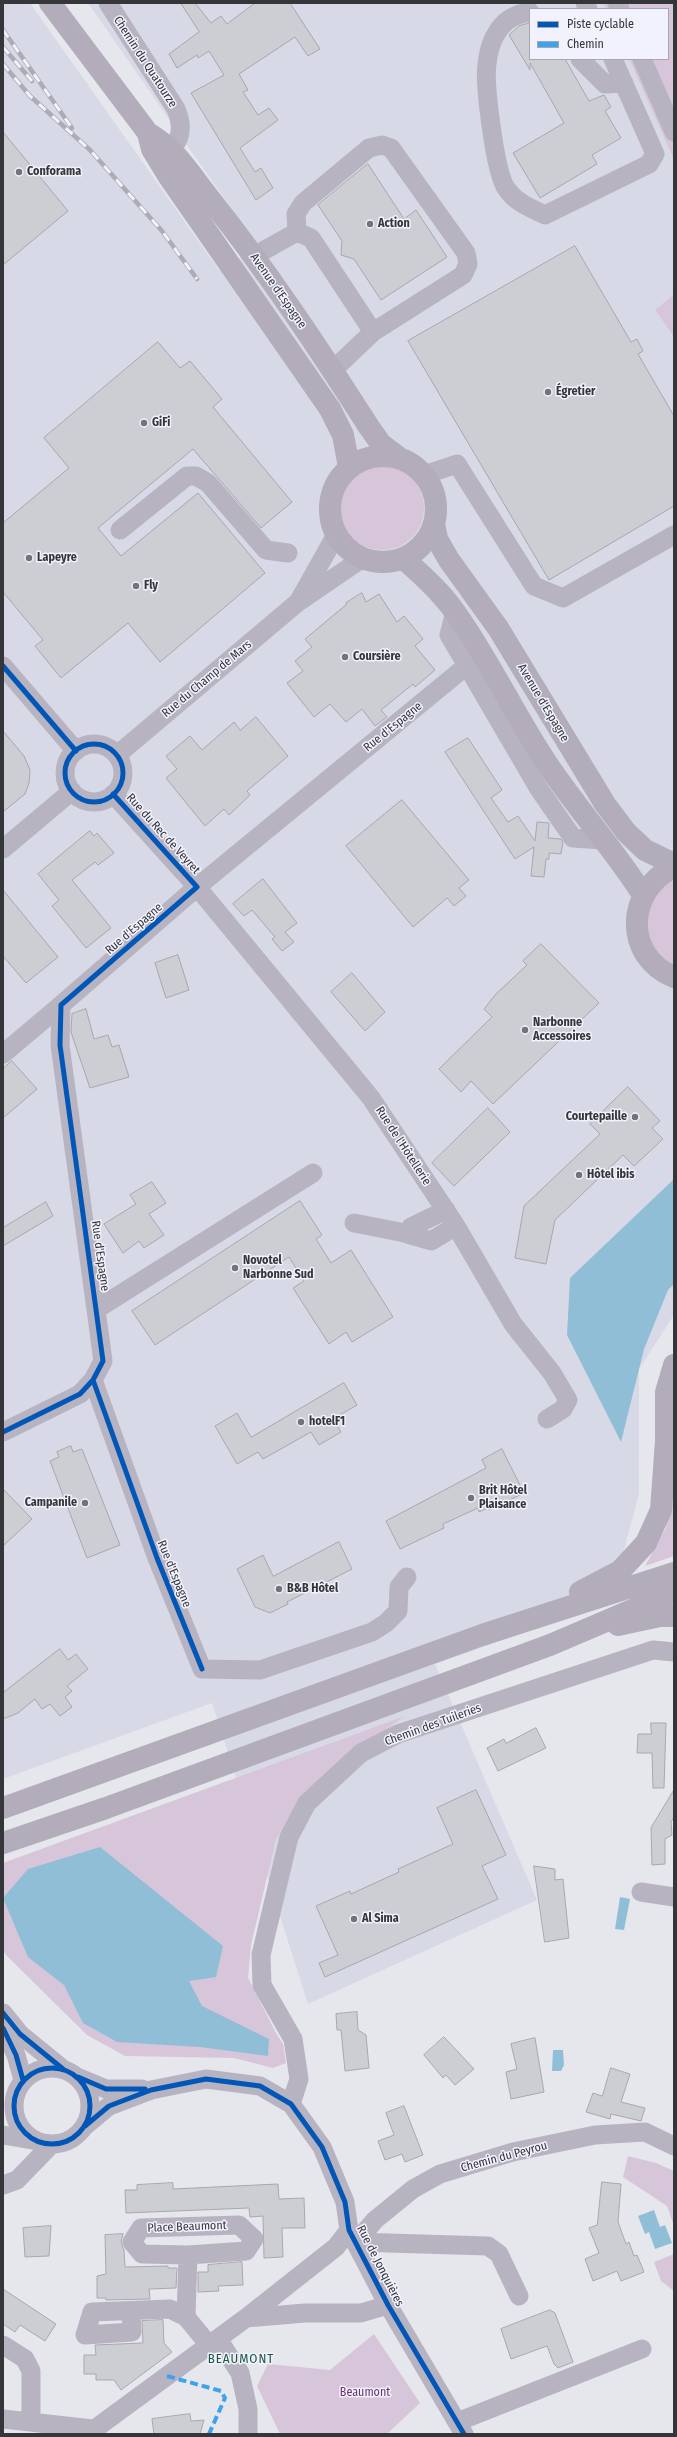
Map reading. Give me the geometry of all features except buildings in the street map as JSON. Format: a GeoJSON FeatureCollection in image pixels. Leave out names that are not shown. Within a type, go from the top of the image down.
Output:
{"type":"FeatureCollection","features":[{"type":"Feature","properties":{"kind":"main road","name":"Avenue d'Espagne"},"geometry":{"type":"LineString","coordinates":[[50,3],[148,133],[152,149],[166,156],[254,256],[287,301],[381,444],[398,457]]}},
{"type":"Feature","properties":{"kind":"main road","name":"Avenue d'Espagne"},"geometry":{"type":"LineString","coordinates":[[166,156],[330,409],[343,435],[349,468]]}},
{"type":"Feature","properties":{"kind":"main road"},"geometry":{"type":"LineString","coordinates":[[384,455],[398,457],[407,461],[424,475],[432,489],[436,504],[434,524],[423,543],[403,558],[383,562],[363,558],[347,548],[336,535],[330,521],[329,507],[336,484],[349,468],[368,457],[384,455]]}},
{"type":"Feature","properties":{"kind":"main road","name":"Avenue d'Espagne"},"geometry":{"type":"LineString","coordinates":[[434,524],[436,539],[449,560],[498,628],[605,804],[626,832],[645,850],[674,864]]}},
{"type":"Feature","properties":{"kind":"main road"},"geometry":{"type":"LineString","coordinates":[[403,558],[428,580],[455,612],[474,660],[602,840],[626,868],[642,895]]}},
{"type":"Feature","properties":{"kind":"main road"},"geometry":{"type":"LineString","coordinates":[[674,867],[654,880],[642,895],[638,910],[637,934],[644,952],[653,963],[674,977]]}},
{"type":"Feature","properties":{"kind":"main road"},"geometry":{"type":"LineString","coordinates":[[482,1635],[553,1605],[620,1571],[646,1543],[661,1510],[666,1441],[666,1392],[674,1365]]}},
{"type":"Feature","properties":{"kind":"main road"},"geometry":{"type":"LineString","coordinates":[[3,1808],[482,1635],[674,1573]]}},
{"type":"Feature","properties":{"kind":"main road"},"geometry":{"type":"LineString","coordinates":[[3,1843],[106,1808],[550,1645],[674,1592]]}},
{"type":"Feature","properties":{"kind":"main road"},"geometry":{"type":"LineString","coordinates":[[550,1645],[631,1621],[674,1616]]}},
{"type":"Feature","properties":{"kind":"street","name":"Chemin du Quatourze"},"geometry":{"type":"LineString","coordinates":[[108,3],[176,109],[181,131],[166,156]]}},
{"type":"Feature","properties":{"kind":"street"},"geometry":{"type":"LineString","coordinates":[[529,12],[520,14],[504,23],[495,36],[487,65],[493,147],[505,187],[523,205],[545,215],[649,164],[655,154],[614,60]]}},
{"type":"Feature","properties":{"kind":"street"},"geometry":{"type":"LineString","coordinates":[[581,60],[605,84],[624,83]]}},
{"type":"Feature","properties":{"kind":"street"},"geometry":{"type":"LineString","coordinates":[[642,60],[674,132]]}},
{"type":"Feature","properties":{"kind":"street"},"geometry":{"type":"LineString","coordinates":[[297,232],[296,214],[303,202],[369,148],[382,145],[391,148],[466,253],[468,264],[463,275],[373,332],[333,370]]}},
{"type":"Feature","properties":{"kind":"street"},"geometry":{"type":"LineString","coordinates":[[254,256],[297,232]]}},
{"type":"Feature","properties":{"kind":"street"},"geometry":{"type":"LineString","coordinates":[[297,232],[310,238],[373,332]]}},
{"type":"Feature","properties":{"kind":"street"},"geometry":{"type":"LineString","coordinates":[[424,475],[457,464],[534,586],[563,598],[674,535]]}},
{"type":"Feature","properties":{"kind":"street"},"geometry":{"type":"LineString","coordinates":[[120,530],[187,476],[196,476],[208,483],[266,550],[288,553]]}},
{"type":"Feature","properties":{"kind":"street","name":"Rue du Champ de Mars"},"geometry":{"type":"LineString","coordinates":[[297,604],[336,535]]}},
{"type":"Feature","properties":{"kind":"street","name":"Rue du Champ de Mars"},"geometry":{"type":"LineString","coordinates":[[117,754],[297,604],[363,558]]}},
{"type":"Feature","properties":{"kind":"street","name":"Rue d'Espagne"},"geometry":{"type":"LineString","coordinates":[[407,1577],[399,1587],[398,1611],[386,1623],[372,1632],[260,1670],[202,1669],[157,1558],[93,1380],[103,1361],[60,1045],[61,1005],[197,887],[474,660]]}},
{"type":"Feature","properties":{"kind":"street"},"geometry":{"type":"LineString","coordinates":[[3,666],[76,751]]}},
{"type":"Feature","properties":{"kind":"street"},"geometry":{"type":"LineString","coordinates":[[96,744],[108,747],[117,754],[124,771],[122,782],[114,794],[105,800],[95,803],[84,801],[72,791],[66,780],[65,773],[69,760],[76,751],[87,745],[96,744]]}},
{"type":"Feature","properties":{"kind":"street"},"geometry":{"type":"LineString","coordinates":[[3,849],[72,791]]}},
{"type":"Feature","properties":{"kind":"street","name":"Rue du Rec de Veyret"},"geometry":{"type":"LineString","coordinates":[[114,794],[197,887]]}},
{"type":"Feature","properties":{"kind":"street","name":"Rue de l'Hôtellerie"},"geometry":{"type":"LineString","coordinates":[[197,887],[372,1098],[446,1210],[513,1324],[552,1373],[568,1400],[563,1409],[547,1418]]}},
{"type":"Feature","properties":{"kind":"street"},"geometry":{"type":"LineString","coordinates":[[3,1054],[61,1005]]}},
{"type":"Feature","properties":{"kind":"street"},"geometry":{"type":"LineString","coordinates":[[97,1309],[313,1173]]}},
{"type":"Feature","properties":{"kind":"street"},"geometry":{"type":"LineString","coordinates":[[411,1227],[446,1210]]}},
{"type":"Feature","properties":{"kind":"street"},"geometry":{"type":"LineString","coordinates":[[354,1223],[400,1232],[431,1241],[456,1226]]}},
{"type":"Feature","properties":{"kind":"street"},"geometry":{"type":"LineString","coordinates":[[3,1432],[80,1394],[93,1380]]}},
{"type":"Feature","properties":{"kind":"street","name":"Chemin des Tuileries"},"geometry":{"type":"LineString","coordinates":[[291,2104],[299,2079],[293,2039],[262,1985],[261,1955],[290,1838],[307,1803],[361,1753],[398,1734],[653,1650],[674,1652]]}},
{"type":"Feature","properties":{"kind":"street"},"geometry":{"type":"LineString","coordinates":[[641,1892],[674,1897]]}},
{"type":"Feature","properties":{"kind":"street"},"geometry":{"type":"LineString","coordinates":[[3,2013],[20,2034],[84,2085],[90,2105],[85,2126],[70,2140],[51,2145],[3,2135]]}},
{"type":"Feature","properties":{"kind":"street"},"geometry":{"type":"LineString","coordinates":[[3,2028],[16,2055],[13,2103],[17,2124],[32,2140]]}},
{"type":"Feature","properties":{"kind":"street"},"geometry":{"type":"LineString","coordinates":[[14,2092],[41,2069],[70,2073]]}},
{"type":"Feature","properties":{"kind":"street","name":"Rue de Jonquières"},"geometry":{"type":"LineString","coordinates":[[70,2073],[106,2089],[151,2090]]}},
{"type":"Feature","properties":{"kind":"street","name":"Rue de Jonquières"},"geometry":{"type":"LineString","coordinates":[[85,2126],[109,2106],[151,2090],[206,2079],[260,2086],[291,2104],[322,2147],[345,2202],[353,2236],[388,2305],[460,2428]]}},
{"type":"Feature","properties":{"kind":"street","name":"Chemin du Peyrou"},"geometry":{"type":"LineString","coordinates":[[90,2432],[246,2318],[336,2247],[375,2220],[412,2189],[440,2174],[513,2152],[595,2135],[645,2132],[674,2146]]}},
{"type":"Feature","properties":{"kind":"street"},"geometry":{"type":"LineString","coordinates":[[3,2185],[17,2180],[51,2145]]}},
{"type":"Feature","properties":{"kind":"street","name":"Place Beaumont"},"geometry":{"type":"LineString","coordinates":[[239,2225],[254,2239],[246,2251],[188,2255],[142,2254],[132,2242],[142,2228],[239,2225]]}},
{"type":"Feature","properties":{"kind":"street"},"geometry":{"type":"LineString","coordinates":[[353,2236],[488,2246],[498,2254],[519,2296]]}},
{"type":"Feature","properties":{"kind":"street"},"geometry":{"type":"LineString","coordinates":[[186,2317],[188,2255]]}},
{"type":"Feature","properties":{"kind":"street"},"geometry":{"type":"LineString","coordinates":[[246,2318],[305,2313],[361,2313],[388,2305]]}},
{"type":"Feature","properties":{"kind":"street"},"geometry":{"type":"LineString","coordinates":[[131,2311],[170,2309],[186,2317],[214,2342],[240,2373],[248,2409],[248,2434]]}},
{"type":"Feature","properties":{"kind":"street"},"geometry":{"type":"LineString","coordinates":[[3,2345],[25,2359],[31,2371],[31,2422]]}},
{"type":"Feature","properties":{"kind":"street"},"geometry":{"type":"LineString","coordinates":[[460,2428],[642,2349]]}},
{"type":"Feature","properties":{"kind":"street"},"geometry":{"type":"LineString","coordinates":[[3,2419],[90,2432]]}},
{"type":"Feature","properties":{"kind":"shaded area"},"geometry":{"type":"Polygon","coordinates":[[[3,3],[30,3],[219,270],[258,247],[88,3],[603,3],[606,8],[529,8],[529,60],[629,60],[674,160],[674,294],[655,310],[674,337],[674,1315],[639,1369],[639,1494],[610,1602],[435,1664],[537,1900],[308,2004],[212,1703],[3,1779],[3,3]]]}},
{"type":"Feature","properties":{"kind":"green space"},"geometry":{"type":"Polygon","coordinates":[[[603,3],[674,3],[674,160],[629,60],[669,60],[669,8],[606,8],[603,3]]]}},
{"type":"Feature","properties":{"kind":"green space"},"geometry":{"type":"Polygon","coordinates":[[[674,294],[674,337],[655,310],[674,294]]]}},
{"type":"Feature","properties":{"kind":"green space"},"geometry":{"type":"Polygon","coordinates":[[[382,466],[398,469],[412,478],[421,492],[424,508],[421,524],[412,538],[398,547],[382,550],[366,547],[352,538],[343,524],[340,508],[343,492],[352,478],[366,469],[382,466]]]}},
{"type":"Feature","properties":{"kind":"green space"},"geometry":{"type":"Polygon","coordinates":[[[674,878],[674,967],[659,957],[646,932],[650,899],[674,878]]]}},
{"type":"Feature","properties":{"kind":"green space"},"geometry":{"type":"Polygon","coordinates":[[[674,1476],[674,1556],[645,1566],[666,1528],[674,1476]]]}},
{"type":"Feature","properties":{"kind":"green space"},"geometry":{"type":"Polygon","coordinates":[[[405,1716],[363,1745],[301,1796],[276,1839],[251,1945],[248,1978],[283,2044],[286,2063],[273,2068],[234,2058],[125,2056],[87,2035],[6,1955],[3,1949],[3,1863],[405,1716]]]}},
{"type":"Feature","properties":{"kind":"green space"},"geometry":{"type":"Polygon","coordinates":[[[628,2156],[656,2163],[674,2171],[674,2226],[667,2206],[623,2177],[628,2156]]]}},
{"type":"Feature","properties":{"kind":"green space"},"geometry":{"type":"Polygon","coordinates":[[[674,2254],[674,2291],[661,2281],[654,2262],[674,2254]]]}},
{"type":"Feature","properties":{"kind":"green space","name":"Beaumont"},"geometry":{"type":"Polygon","coordinates":[[[374,2334],[420,2403],[387,2434],[280,2434],[257,2386],[268,2364],[330,2370],[374,2334]]]}},
{"type":"Feature","properties":{"kind":"water"},"geometry":{"type":"Polygon","coordinates":[[[674,1179],[674,1284],[668,1290],[644,1349],[621,1442],[567,1335],[570,1278],[674,1179]]]}},
{"type":"Feature","properties":{"kind":"water"},"geometry":{"type":"Polygon","coordinates":[[[100,1847],[223,1946],[216,1977],[189,1981],[202,2006],[269,2039],[268,2056],[200,2047],[117,2042],[83,2023],[64,1985],[28,1957],[3,1898],[28,1869],[100,1847]]]}},
{"type":"Feature","properties":{"kind":"water"},"geometry":{"type":"Polygon","coordinates":[[[620,1897],[630,1899],[624,1930],[615,1929],[620,1897]]]}},
{"type":"Feature","properties":{"kind":"water"},"geometry":{"type":"Polygon","coordinates":[[[553,2050],[563,2050],[564,2065],[561,2071],[552,2071],[553,2050]]]}},
{"type":"Feature","properties":{"kind":"water"},"geometry":{"type":"Polygon","coordinates":[[[654,2210],[660,2227],[665,2225],[672,2243],[655,2249],[649,2232],[645,2234],[638,2216],[654,2210]]]}},
{"type":"Feature","properties":{"kind":"railway"},"geometry":{"type":"LineString","coordinates":[[3,30],[72,128]]}},
{"type":"Feature","properties":{"kind":"railway"},"geometry":{"type":"LineString","coordinates":[[3,47],[32,81]]}},
{"type":"Feature","properties":{"kind":"railway"},"geometry":{"type":"LineString","coordinates":[[3,64],[30,96],[90,150],[162,231],[197,279]]}},
{"type":"Feature","properties":{"kind":"marked path"},"geometry":{"type":"LineString","coordinates":[[167,2376],[221,2391],[225,2398],[209,2434]]}},
{"type":"Feature","properties":{"kind":"cycle path"},"geometry":{"type":"LineString","coordinates":[[3,666],[76,751]]}},
{"type":"Feature","properties":{"kind":"cycle path"},"geometry":{"type":"LineString","coordinates":[[94,744],[105,746],[118,757],[121,762],[123,773],[121,784],[110,797],[105,800],[94,802],[83,800],[70,789],[67,784],[65,773],[67,762],[78,749],[83,746],[94,744]]}},
{"type":"Feature","properties":{"kind":"cycle path"},"geometry":{"type":"LineString","coordinates":[[113,794],[197,887],[61,1005],[60,1045],[103,1361],[93,1380],[157,1558],[202,1669]]}},
{"type":"Feature","properties":{"kind":"cycle path"},"geometry":{"type":"LineString","coordinates":[[3,1432],[80,1394],[93,1380]]}},
{"type":"Feature","properties":{"kind":"cycle path"},"geometry":{"type":"LineString","coordinates":[[3,2013],[20,2034],[63,2069]]}},
{"type":"Feature","properties":{"kind":"cycle path"},"geometry":{"type":"LineString","coordinates":[[3,2028],[16,2055],[23,2080]]}},
{"type":"Feature","properties":{"kind":"cycle path"},"geometry":{"type":"LineString","coordinates":[[45,2068],[59,2068],[67,2070],[73,2074],[84,2085],[88,2091],[90,2106],[88,2121],[79,2133],[67,2142],[59,2144],[45,2144],[37,2142],[31,2138],[20,2127],[16,2121],[14,2113],[14,2099],[16,2091],[20,2085],[31,2074],[37,2070],[45,2068]]}},
{"type":"Feature","properties":{"kind":"cycle path"},"geometry":{"type":"LineString","coordinates":[[78,2077],[106,2089],[145,2089]]}},
{"type":"Feature","properties":{"kind":"cycle path"},"geometry":{"type":"LineString","coordinates":[[85,2126],[109,2106],[151,2090],[206,2079],[260,2086],[291,2104],[322,2147],[345,2202],[349,2230],[388,2305],[464,2434]]}},
{"type":"Feature","properties":{"kind":"place","name":"Conforama"},"geometry":{"type":"Point","coordinates":[19,172]}},
{"type":"Feature","properties":{"kind":"place","name":"Action"},"geometry":{"type":"Point","coordinates":[370,224]}},
{"type":"Feature","properties":{"kind":"place","name":"Égretier"},"geometry":{"type":"Point","coordinates":[548,392]}},
{"type":"Feature","properties":{"kind":"place","name":"GiFi"},"geometry":{"type":"Point","coordinates":[144,423]}},
{"type":"Feature","properties":{"kind":"place","name":"Lapeyre"},"geometry":{"type":"Point","coordinates":[29,558]}},
{"type":"Feature","properties":{"kind":"place","name":"Fly"},"geometry":{"type":"Point","coordinates":[136,586]}},
{"type":"Feature","properties":{"kind":"place","name":"Coursière"},"geometry":{"type":"Point","coordinates":[345,657]}},
{"type":"Feature","properties":{"kind":"place","name":"Narbonne Accessoires"},"geometry":{"type":"Point","coordinates":[525,1030]}},
{"type":"Feature","properties":{"kind":"place","name":"Courtepaille"},"geometry":{"type":"Point","coordinates":[635,1117]}},
{"type":"Feature","properties":{"kind":"place","name":"Hôtel ibis"},"geometry":{"type":"Point","coordinates":[579,1175]}},
{"type":"Feature","properties":{"kind":"place","name":"Novotel Narbonne Sud"},"geometry":{"type":"Point","coordinates":[235,1268]}},
{"type":"Feature","properties":{"kind":"place","name":"hotelF1"},"geometry":{"type":"Point","coordinates":[301,1422]}},
{"type":"Feature","properties":{"kind":"place","name":"Brit Hôtel Plaisance"},"geometry":{"type":"Point","coordinates":[471,1498]}},
{"type":"Feature","properties":{"kind":"place","name":"Campanile"},"geometry":{"type":"Point","coordinates":[85,1503]}},
{"type":"Feature","properties":{"kind":"place","name":"B&B Hôtel"},"geometry":{"type":"Point","coordinates":[279,1589]}},
{"type":"Feature","properties":{"kind":"place","name":"Al Sima"},"geometry":{"type":"Point","coordinates":[354,1919]}},
{"type":"Feature","properties":{"kind":"district","name":"BEAUMONT"},"geometry":{"type":"Point","coordinates":[241,2359]}}]}
